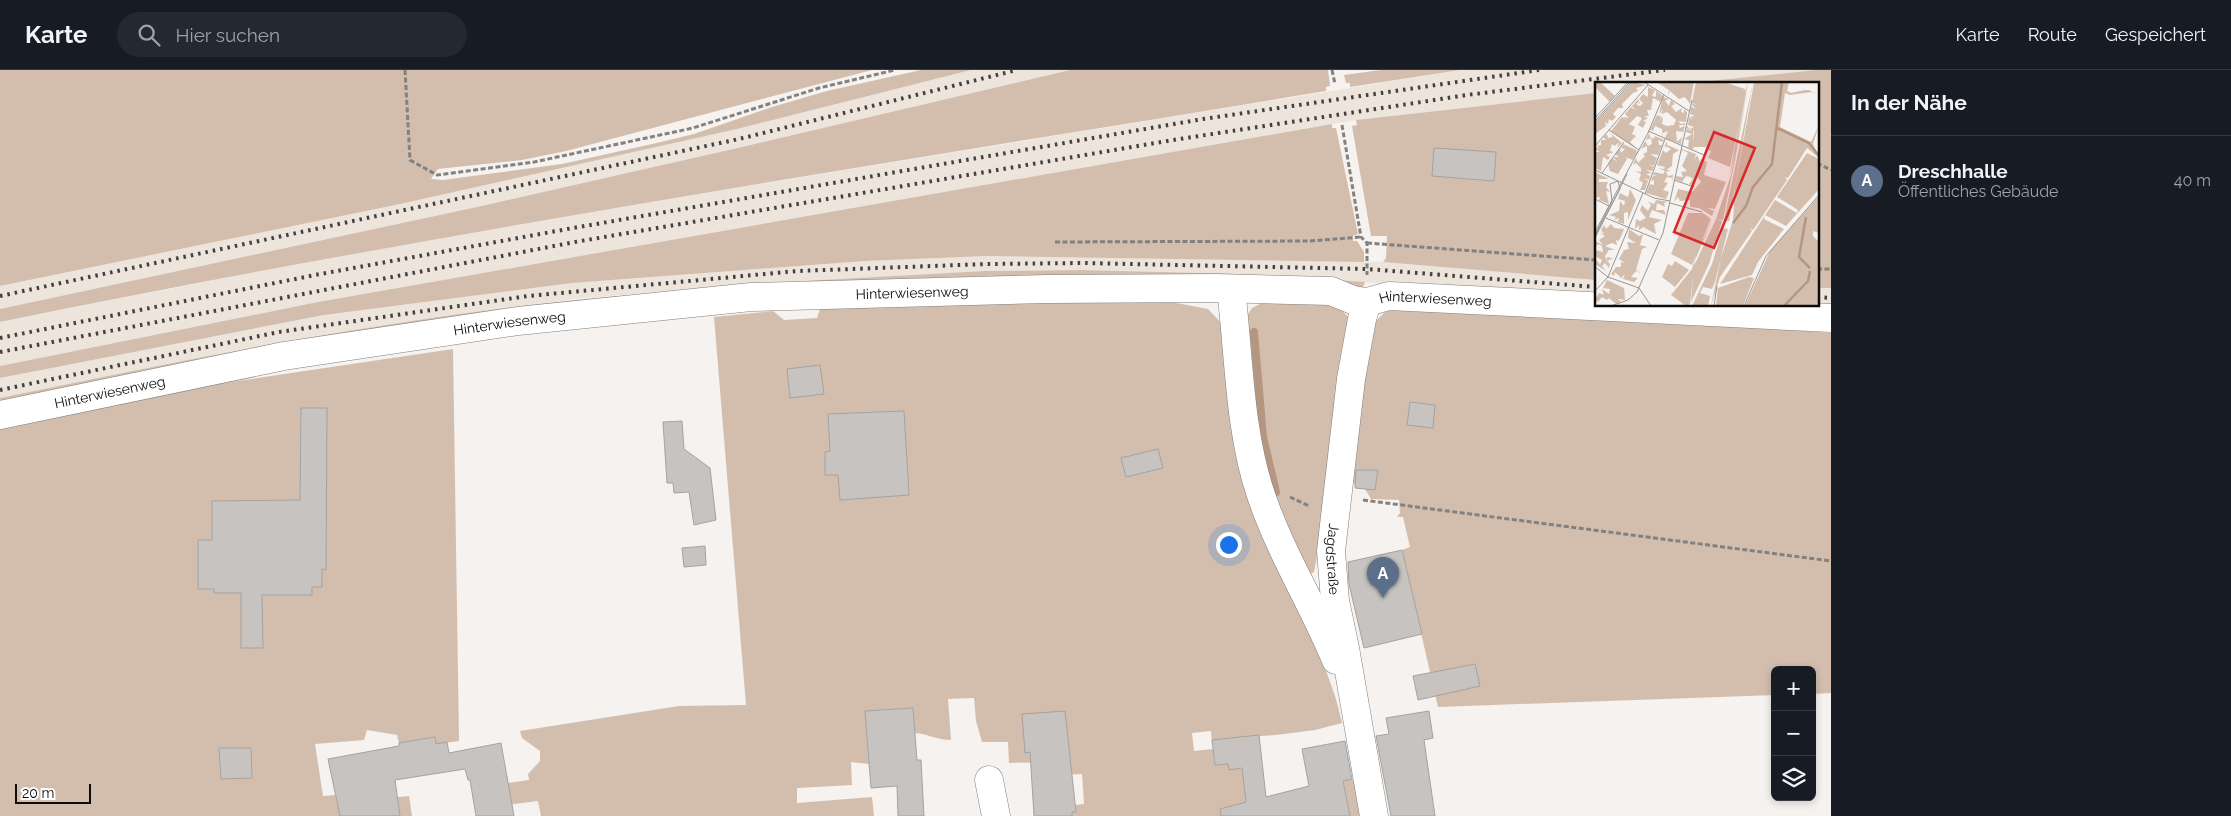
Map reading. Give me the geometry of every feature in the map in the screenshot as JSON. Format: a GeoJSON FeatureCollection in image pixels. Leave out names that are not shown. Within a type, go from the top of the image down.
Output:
{"type":"FeatureCollection","features":[{"type":"Feature","properties":{"kind":"street","name":"Hinterwiesenweg"},"geometry":{"type":"LineString","coordinates":[[0,415],[284,356],[518,321],[752,297],[932,291],[1231,289],[1331,291],[1353,300],[1367,302],[1389,296],[1831,318]]}},
{"type":"Feature","properties":{"kind":"street"},"geometry":{"type":"LineString","coordinates":[[1231,289],[1245,425],[1260,494],[1278,539],[1329,642],[1353,703]]}},
{"type":"Feature","properties":{"kind":"street","name":"Jagdstraße"},"geometry":{"type":"LineString","coordinates":[[1367,302],[1351,379],[1331,551],[1335,601],[1374,816]]}},
{"type":"Feature","properties":{"kind":"street"},"geometry":{"type":"LineString","coordinates":[[989,780],[996,816]]}},
{"type":"Feature","properties":{"kind":"path"},"geometry":{"type":"LineString","coordinates":[[405,70],[410,160],[438,175],[534,162],[693,128],[819,88],[895,70]]}},
{"type":"Feature","properties":{"kind":"path"},"geometry":{"type":"LineString","coordinates":[[1332,70],[1336,84]]}},
{"type":"Feature","properties":{"kind":"path"},"geometry":{"type":"LineString","coordinates":[[1342,125],[1361,237],[1367,243],[1368,254]]}},
{"type":"Feature","properties":{"kind":"path"},"geometry":{"type":"LineString","coordinates":[[1818,164],[1831,170]]}},
{"type":"Feature","properties":{"kind":"path"},"geometry":{"type":"LineString","coordinates":[[1055,242],[1310,241],[1361,237]]}},
{"type":"Feature","properties":{"kind":"path"},"geometry":{"type":"LineString","coordinates":[[1367,243],[1595,260]]}},
{"type":"Feature","properties":{"kind":"path"},"geometry":{"type":"LineString","coordinates":[[1818,269],[1831,269]]}},
{"type":"Feature","properties":{"kind":"path"},"geometry":{"type":"LineString","coordinates":[[1260,494],[1280,495],[1297,499],[1315,510],[1336,506],[1590,529],[1831,561]]}},
{"type":"Feature","properties":{"kind":"shaded area"},"geometry":{"type":"Polygon","coordinates":[[[0,70],[872,70],[566,151],[522,160],[438,169],[431,179],[443,180],[562,164],[661,142],[694,134],[772,107],[827,91],[921,70],[971,70],[737,129],[400,204],[0,286],[0,70]]]}},
{"type":"Feature","properties":{"kind":"shaded area"},"geometry":{"type":"Polygon","coordinates":[[[971,70],[1070,70],[477,207],[0,309],[0,286],[400,204],[737,129],[971,70]]]}},
{"type":"Feature","properties":{"kind":"shaded area"},"geometry":{"type":"Polygon","coordinates":[[[1070,70],[1328,70],[1330,86],[1326,87],[1326,91],[828,172],[331,258],[0,322],[0,309],[477,207],[1070,70]]]}},
{"type":"Feature","properties":{"kind":"shaded area"},"geometry":{"type":"Polygon","coordinates":[[[1381,70],[1460,70],[1350,87],[1350,83],[1346,83],[1344,75],[1381,70]]]}},
{"type":"Feature","properties":{"kind":"shaded area"},"geometry":{"type":"Polygon","coordinates":[[[1460,70],[1816,70],[1699,82],[1595,82],[1595,93],[1356,120],[318,302],[0,366],[0,322],[312,261],[545,219],[1460,70]]]}},
{"type":"Feature","properties":{"kind":"shaded area"},"geometry":{"type":"Polygon","coordinates":[[[1831,70],[1831,288],[1818,288],[1818,82],[1699,82],[1831,70]]]}},
{"type":"Feature","properties":{"kind":"shaded area"},"geometry":{"type":"Polygon","coordinates":[[[1595,93],[1595,280],[1383,262],[1386,258],[1387,236],[1371,236],[1352,126],[1357,125],[1356,120],[1595,93]]]}},
{"type":"Feature","properties":{"kind":"shaded area"},"geometry":{"type":"Polygon","coordinates":[[[1332,124],[1332,128],[1336,128],[1358,234],[1353,236],[1353,241],[1357,241],[1364,252],[1364,262],[986,256],[865,261],[572,283],[324,315],[0,378],[0,366],[318,302],[1332,124]]]}},
{"type":"Feature","properties":{"kind":"shaded area"},"geometry":{"type":"Polygon","coordinates":[[[986,256],[1383,262],[1595,280],[1595,298],[1242,274],[1081,270],[985,271],[802,281],[572,299],[0,398],[0,378],[324,315],[572,283],[865,261],[986,256]]]}},
{"type":"Feature","properties":{"kind":"shaded area"},"geometry":{"type":"Polygon","coordinates":[[[1081,270],[1242,274],[1365,282],[1362,290],[832,286],[802,281],[985,271],[1081,270]]]}},
{"type":"Feature","properties":{"kind":"shaded area"},"geometry":{"type":"Polygon","coordinates":[[[1818,288],[1831,288],[1831,305],[1818,305],[1818,288]]]}},
{"type":"Feature","properties":{"kind":"shaded area"},"geometry":{"type":"Polygon","coordinates":[[[643,294],[643,303],[0,409],[0,398],[239,350],[481,311],[643,294]]]}},
{"type":"Feature","properties":{"kind":"shaded area"},"geometry":{"type":"Polygon","coordinates":[[[1171,302],[1208,309],[1226,328],[1305,610],[1336,699],[1342,723],[1315,730],[1230,738],[1223,744],[1212,745],[1211,731],[1192,733],[1194,751],[1213,749],[1215,765],[1228,764],[1229,770],[1242,768],[1265,794],[1268,808],[1247,816],[1072,816],[1072,812],[1075,812],[1075,805],[1084,804],[1082,774],[1063,775],[1062,762],[1009,763],[1008,742],[982,742],[976,721],[974,698],[948,699],[951,740],[915,733],[913,708],[865,711],[869,764],[851,762],[852,785],[797,788],[797,803],[872,797],[874,816],[541,816],[538,801],[505,805],[502,784],[529,780],[528,774],[540,761],[540,751],[522,738],[520,731],[679,706],[746,705],[714,317],[773,311],[784,320],[817,318],[820,309],[972,303],[1171,302]]]}},
{"type":"Feature","properties":{"kind":"shaded area"},"geometry":{"type":"Polygon","coordinates":[[[1262,303],[1337,305],[1351,320],[1326,511],[1314,572],[1307,576],[1254,445],[1246,317],[1252,308],[1262,303]]]}},
{"type":"Feature","properties":{"kind":"shaded area"},"geometry":{"type":"Polygon","coordinates":[[[1393,309],[1693,322],[1831,333],[1831,693],[1816,694],[1816,666],[1771,666],[1771,695],[1438,707],[1402,550],[1410,547],[1403,517],[1397,517],[1400,513],[1399,500],[1371,499],[1365,489],[1358,488],[1350,479],[1356,413],[1375,322],[1384,313],[1393,309]]]}},
{"type":"Feature","properties":{"kind":"shaded area"},"geometry":{"type":"Polygon","coordinates":[[[453,349],[459,741],[436,744],[434,737],[399,743],[397,735],[367,730],[364,740],[315,744],[323,796],[335,795],[337,803],[409,796],[412,816],[400,816],[398,803],[340,816],[0,816],[0,427],[231,382],[453,349]]]}},
{"type":"Feature","properties":{"kind":"shaded area"},"geometry":{"type":"Polygon","coordinates":[[[1354,779],[1360,816],[1350,816],[1343,781],[1354,779]]]}},
{"type":"Feature","properties":{"kind":"building"},"geometry":{"type":"Polygon","coordinates":[[[1434,148],[1496,152],[1494,181],[1432,176],[1434,148]]]}},
{"type":"Feature","properties":{"kind":"building"},"geometry":{"type":"Polygon","coordinates":[[[820,365],[824,394],[790,398],[787,369],[820,365]]]}},
{"type":"Feature","properties":{"kind":"building"},"geometry":{"type":"Polygon","coordinates":[[[1410,402],[1435,405],[1433,428],[1407,425],[1410,402]]]}},
{"type":"Feature","properties":{"kind":"building"},"geometry":{"type":"Polygon","coordinates":[[[301,408],[327,408],[326,570],[322,569],[322,587],[312,587],[312,595],[262,595],[263,648],[241,648],[241,593],[214,593],[214,589],[198,589],[198,540],[212,540],[212,501],[300,500],[301,408]]]}},
{"type":"Feature","properties":{"kind":"building"},"geometry":{"type":"Polygon","coordinates":[[[904,411],[909,495],[840,500],[838,475],[825,475],[825,452],[830,451],[828,414],[904,411]]]}},
{"type":"Feature","properties":{"kind":"building"},"geometry":{"type":"Polygon","coordinates":[[[682,421],[684,449],[710,468],[716,520],[694,525],[689,492],[674,493],[673,483],[667,483],[663,422],[682,421]]]}},
{"type":"Feature","properties":{"kind":"building"},"geometry":{"type":"Polygon","coordinates":[[[1158,449],[1163,468],[1126,477],[1121,458],[1158,449]]]}},
{"type":"Feature","properties":{"kind":"building"},"geometry":{"type":"Polygon","coordinates":[[[1356,470],[1378,470],[1375,490],[1355,488],[1356,470]]]}},
{"type":"Feature","properties":{"kind":"building"},"geometry":{"type":"Polygon","coordinates":[[[705,546],[706,565],[684,567],[682,548],[705,546]]]}},
{"type":"Feature","properties":{"kind":"building"},"geometry":{"type":"Polygon","coordinates":[[[1402,550],[1422,634],[1364,648],[1349,584],[1348,562],[1402,550]]]}},
{"type":"Feature","properties":{"kind":"building"},"geometry":{"type":"Polygon","coordinates":[[[1475,664],[1480,686],[1418,700],[1413,676],[1475,664]]]}},
{"type":"Feature","properties":{"kind":"building"},"geometry":{"type":"Polygon","coordinates":[[[913,708],[917,760],[921,760],[924,816],[898,816],[897,786],[871,788],[865,711],[913,708]]]}},
{"type":"Feature","properties":{"kind":"building"},"geometry":{"type":"Polygon","coordinates":[[[1065,711],[1076,812],[1072,812],[1072,816],[1034,816],[1030,752],[1025,753],[1022,714],[1065,711]]]}},
{"type":"Feature","properties":{"kind":"building"},"geometry":{"type":"Polygon","coordinates":[[[1429,711],[1433,738],[1424,740],[1435,816],[1391,816],[1376,736],[1389,734],[1386,718],[1429,711]]]}},
{"type":"Feature","properties":{"kind":"building"},"geometry":{"type":"Polygon","coordinates":[[[1259,735],[1266,797],[1309,786],[1302,749],[1345,741],[1352,779],[1343,781],[1350,816],[1221,816],[1220,809],[1246,802],[1242,768],[1229,770],[1228,764],[1215,765],[1212,740],[1259,735]]]}},
{"type":"Feature","properties":{"kind":"building"},"geometry":{"type":"Polygon","coordinates":[[[435,737],[436,744],[447,742],[449,753],[501,743],[514,816],[476,816],[470,780],[468,780],[465,769],[395,780],[400,816],[340,816],[328,759],[399,746],[399,743],[435,737]]]}},
{"type":"Feature","properties":{"kind":"building"},"geometry":{"type":"Polygon","coordinates":[[[219,748],[251,748],[252,778],[221,779],[219,748]]]}},
{"type":"Feature","properties":{"kind":"waterway"},"geometry":{"type":"LineString","coordinates":[[1254,332],[1263,437],[1276,492]]}},
{"type":"Feature","properties":{"kind":"railway"},"geometry":{"type":"LineString","coordinates":[[0,296],[739,139],[1017,70]]}},
{"type":"Feature","properties":{"kind":"railway"},"geometry":{"type":"LineString","coordinates":[[0,338],[315,275],[573,228],[1203,119],[1539,70]]}},
{"type":"Feature","properties":{"kind":"railway"},"geometry":{"type":"LineString","coordinates":[[0,352],[575,242],[1173,140],[1467,95],[1665,70]]}},
{"type":"Feature","properties":{"kind":"railway"},"geometry":{"type":"LineString","coordinates":[[0,390],[279,332],[528,296],[797,271],[987,264],[1083,263],[1367,269],[1595,287]]}},
{"type":"Feature","properties":{"kind":"railway"},"geometry":{"type":"LineString","coordinates":[[1818,297],[1831,298]]}},
{"type":"Feature","properties":{"kind":"place","name":"Dreschhalle"},"geometry":{"type":"Point","coordinates":[1383,598]}}]}
